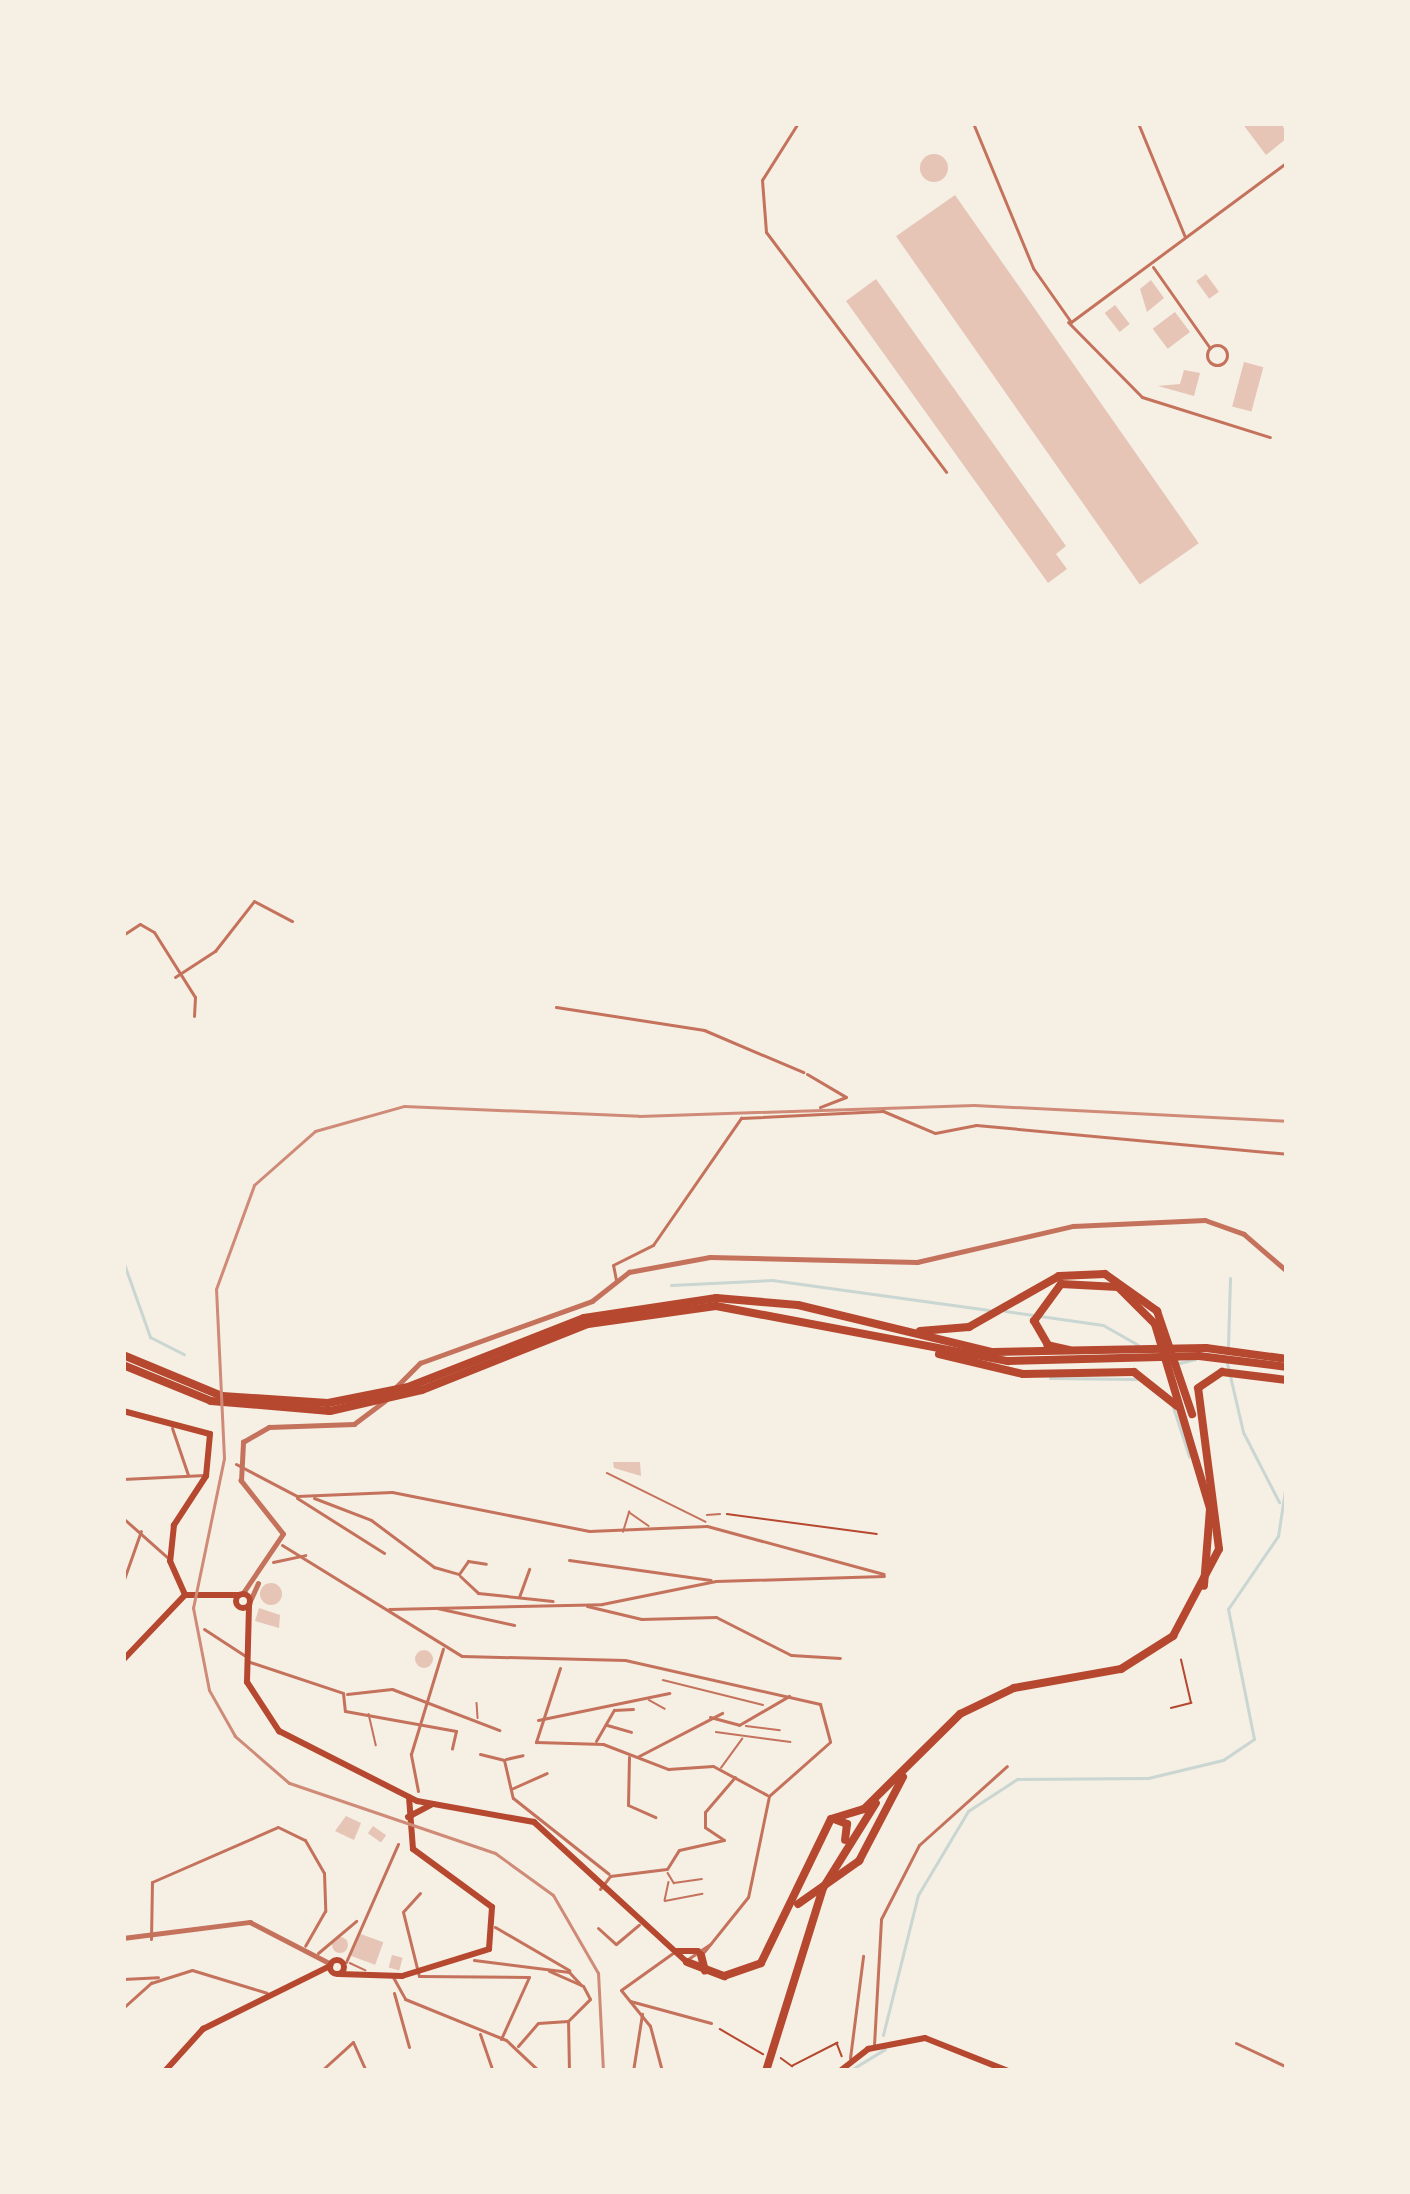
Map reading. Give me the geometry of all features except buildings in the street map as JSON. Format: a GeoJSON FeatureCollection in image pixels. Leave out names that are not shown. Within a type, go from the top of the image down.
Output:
{"type":"FeatureCollection","features":[{"type":"Feature","properties":{"kind":"highway"},"geometry":{"type":"LineString","coordinates":[[1060,1280],[1035,1311],[1048,1345],[1070,1356]]}},
{"type":"Feature","properties":{"kind":"highway"},"geometry":{"type":"LineString","coordinates":[[123,1365],[212,1401],[276,1404],[423,1381],[584,1318],[739,1303],[934,1333],[977,1324],[1060,1280],[1127,1292],[1164,1336],[1214,1508]]}},
{"type":"Feature","properties":{"kind":"highway"},"geometry":{"type":"LineString","coordinates":[[739,1303],[1012,1372],[1150,1377],[1177,1405],[1214,1508]]}},
{"type":"Feature","properties":{"kind":"highway"},"geometry":{"type":"LineString","coordinates":[[123,1355],[173,1381],[234,1402],[330,1411],[416,1392],[588,1324],[739,1303],[972,1356],[1206,1348],[1287,1360]]}},
{"type":"Feature","properties":{"kind":"highway"},"geometry":{"type":"LineString","coordinates":[[766,2071],[784,2027],[820,1897],[847,1840],[916,1755],[978,1702],[1121,1669],[1185,1623],[1200,1599],[1216,1544],[1196,1410],[1207,1378],[1287,1381]]}},
{"type":"Feature","properties":{"kind":"highway"},"geometry":{"type":"LineString","coordinates":[[687,1962],[706,1972],[752,1969],[809,1892],[859,1861],[916,1755]]}},
{"type":"Feature","properties":{"kind":"highway"},"geometry":{"type":"LineString","coordinates":[[785,1926],[828,1824],[890,1784]]}},
{"type":"Feature","properties":{"kind":"highway"},"geometry":{"type":"LineString","coordinates":[[828,1824],[844,1820],[847,1840]]}},
{"type":"Feature","properties":{"kind":"highway"},"geometry":{"type":"LineString","coordinates":[[699,1953],[706,1972]]}},
{"type":"Feature","properties":{"kind":"main road"},"geometry":{"type":"LineString","coordinates":[[123,1411],[207,1430],[206,1476],[179,1506],[170,1561],[171,1606]]}},
{"type":"Feature","properties":{"kind":"main road"},"geometry":{"type":"LineString","coordinates":[[174,1582],[187,1595]]}},
{"type":"Feature","properties":{"kind":"main road"},"geometry":{"type":"LineString","coordinates":[[123,1660],[171,1606],[187,1595],[243,1601],[244,1658],[280,1732],[409,1798],[522,1816],[687,1962]]}},
{"type":"Feature","properties":{"kind":"main road"},"geometry":{"type":"LineString","coordinates":[[165,2071],[203,2029],[338,1966],[393,1977],[487,1953],[495,1927],[487,1901],[418,1853],[408,1832],[409,1798]]}},
{"type":"Feature","properties":{"kind":"main road"},"geometry":{"type":"LineString","coordinates":[[408,1817],[436,1803]]}},
{"type":"Feature","properties":{"kind":"main road"},"geometry":{"type":"LineString","coordinates":[[674,1952],[699,1953]]}},
{"type":"Feature","properties":{"kind":"main road"},"geometry":{"type":"LineString","coordinates":[[840,2071],[850,2058],[874,2047],[936,2039],[1008,2071]]}},
{"type":"Feature","properties":{"kind":"street"},"geometry":{"type":"LineString","coordinates":[[798,123],[778,152],[760,214],[812,294],[946,472]]}},
{"type":"Feature","properties":{"kind":"street"},"geometry":{"type":"LineString","coordinates":[[974,123],[1033,268],[1067,321],[1142,397],[1270,436]]}},
{"type":"Feature","properties":{"kind":"street"},"geometry":{"type":"LineString","coordinates":[[1138,123],[1186,239]]}},
{"type":"Feature","properties":{"kind":"street"},"geometry":{"type":"LineString","coordinates":[[770,147],[778,152]]}},
{"type":"Feature","properties":{"kind":"street"},"geometry":{"type":"LineString","coordinates":[[1067,321],[1152,265],[1287,162]]}},
{"type":"Feature","properties":{"kind":"street"},"geometry":{"type":"LineString","coordinates":[[1152,265],[1210,348]]}},
{"type":"Feature","properties":{"kind":"street"},"geometry":{"type":"LineString","coordinates":[[805,299],[812,294]]}},
{"type":"Feature","properties":{"kind":"street"},"geometry":{"type":"LineString","coordinates":[[848,357],[856,352]]}},
{"type":"Feature","properties":{"kind":"street"},"geometry":{"type":"LineString","coordinates":[[175,976],[214,951],[254,901],[292,921]]}},
{"type":"Feature","properties":{"kind":"street"},"geometry":{"type":"LineString","coordinates":[[123,935],[146,925],[175,976],[195,997],[194,1016]]}},
{"type":"Feature","properties":{"kind":"street"},"geometry":{"type":"LineString","coordinates":[[556,1007],[704,1030],[805,1073],[846,1097],[820,1112]]}},
{"type":"Feature","properties":{"kind":"street"},"geometry":{"type":"LineString","coordinates":[[616,1280],[613,1264],[655,1242],[737,1119],[884,1111],[935,1133],[976,1125],[1287,1154]]}},
{"type":"Feature","properties":{"kind":"street"},"geometry":{"type":"LineString","coordinates":[[236,1464],[263,1428],[362,1421],[420,1363],[514,1332],[616,1280],[710,1257],[766,1267],[993,1252],[1073,1226],[1205,1220],[1244,1234],[1287,1271]]}},
{"type":"Feature","properties":{"kind":"street"},"geometry":{"type":"LineString","coordinates":[[172,1425],[189,1477]]}},
{"type":"Feature","properties":{"kind":"street"},"geometry":{"type":"LineString","coordinates":[[236,1464],[297,1496],[392,1492],[557,1528],[622,1532],[707,1526],[884,1574],[712,1582],[586,1604],[387,1610]]}},
{"type":"Feature","properties":{"kind":"street"},"geometry":{"type":"LineString","coordinates":[[236,1464],[293,1550]]}},
{"type":"Feature","properties":{"kind":"street"},"geometry":{"type":"LineString","coordinates":[[123,1479],[206,1476]]}},
{"type":"Feature","properties":{"kind":"street"},"geometry":{"type":"LineString","coordinates":[[297,1496],[310,1516],[384,1553]]}},
{"type":"Feature","properties":{"kind":"street"},"geometry":{"type":"LineString","coordinates":[[312,1498],[459,1574],[470,1591],[554,1605]]}},
{"type":"Feature","properties":{"kind":"street"},"geometry":{"type":"LineString","coordinates":[[123,1518],[170,1561]]}},
{"type":"Feature","properties":{"kind":"street"},"geometry":{"type":"LineString","coordinates":[[123,1582],[141,1531]]}},
{"type":"Feature","properties":{"kind":"street"},"geometry":{"type":"LineString","coordinates":[[243,1601],[273,1562],[284,1534]]}},
{"type":"Feature","properties":{"kind":"street"},"geometry":{"type":"LineString","coordinates":[[282,1546],[308,1556],[443,1649],[488,1661],[626,1660],[820,1704],[832,1738],[769,1796],[748,1897],[721,1936],[687,1962]]}},
{"type":"Feature","properties":{"kind":"street"},"geometry":{"type":"LineString","coordinates":[[273,1562],[293,1550]]}},
{"type":"Feature","properties":{"kind":"street"},"geometry":{"type":"LineString","coordinates":[[569,1560],[712,1582]]}},
{"type":"Feature","properties":{"kind":"street"},"geometry":{"type":"LineString","coordinates":[[459,1574],[468,1561],[486,1564]]}},
{"type":"Feature","properties":{"kind":"street"},"geometry":{"type":"LineString","coordinates":[[518,1598],[529,1569]]}},
{"type":"Feature","properties":{"kind":"street"},"geometry":{"type":"LineString","coordinates":[[586,1604],[641,1619],[716,1617],[791,1655],[840,1658]]}},
{"type":"Feature","properties":{"kind":"street"},"geometry":{"type":"LineString","coordinates":[[437,1606],[514,1625]]}},
{"type":"Feature","properties":{"kind":"street"},"geometry":{"type":"LineString","coordinates":[[205,1629],[244,1658],[345,1694],[392,1689],[428,1711],[499,1730]]}},
{"type":"Feature","properties":{"kind":"street"},"geometry":{"type":"LineString","coordinates":[[418,1791],[411,1757],[443,1649]]}},
{"type":"Feature","properties":{"kind":"street"},"geometry":{"type":"LineString","coordinates":[[560,1668],[561,1688],[536,1721],[539,1744],[596,1743],[632,1757],[721,1768],[769,1796]]}},
{"type":"Feature","properties":{"kind":"street"},"geometry":{"type":"LineString","coordinates":[[536,1721],[669,1693]]}},
{"type":"Feature","properties":{"kind":"street"},"geometry":{"type":"LineString","coordinates":[[345,1694],[345,1711],[456,1731],[452,1749]]}},
{"type":"Feature","properties":{"kind":"street"},"geometry":{"type":"LineString","coordinates":[[709,1716],[742,1724],[789,1696]]}},
{"type":"Feature","properties":{"kind":"street"},"geometry":{"type":"LineString","coordinates":[[596,1743],[618,1708],[633,1709]]}},
{"type":"Feature","properties":{"kind":"street"},"geometry":{"type":"LineString","coordinates":[[632,1757],[722,1713]]}},
{"type":"Feature","properties":{"kind":"street"},"geometry":{"type":"LineString","coordinates":[[605,1725],[632,1732]]}},
{"type":"Feature","properties":{"kind":"street"},"geometry":{"type":"LineString","coordinates":[[480,1754],[504,1760],[523,1755]]}},
{"type":"Feature","properties":{"kind":"street"},"geometry":{"type":"LineString","coordinates":[[632,1757],[628,1805],[655,1817]]}},
{"type":"Feature","properties":{"kind":"street"},"geometry":{"type":"LineString","coordinates":[[504,1760],[509,1789],[610,1876]]}},
{"type":"Feature","properties":{"kind":"street"},"geometry":{"type":"LineString","coordinates":[[874,2047],[881,1919],[919,1845],[1006,1766]]}},
{"type":"Feature","properties":{"kind":"street"},"geometry":{"type":"LineString","coordinates":[[509,1789],[547,1773]]}},
{"type":"Feature","properties":{"kind":"street"},"geometry":{"type":"LineString","coordinates":[[600,1889],[610,1876],[667,1869],[680,1850],[724,1840],[704,1826],[736,1776]]}},
{"type":"Feature","properties":{"kind":"street"},"geometry":{"type":"LineString","coordinates":[[151,1939],[152,1882],[278,1827],[304,1840],[324,1873],[325,1911],[304,1946]]}},
{"type":"Feature","properties":{"kind":"street"},"geometry":{"type":"LineString","coordinates":[[123,1938],[151,1939],[240,1921],[304,1946],[338,1966],[356,1921],[398,1844]]}},
{"type":"Feature","properties":{"kind":"street"},"geometry":{"type":"LineString","coordinates":[[420,1893],[403,1912],[417,1973],[529,1977],[501,2038]]}},
{"type":"Feature","properties":{"kind":"street"},"geometry":{"type":"LineString","coordinates":[[316,1954],[356,1921]]}},
{"type":"Feature","properties":{"kind":"street"},"geometry":{"type":"LineString","coordinates":[[598,1928],[616,1944],[639,1924]]}},
{"type":"Feature","properties":{"kind":"street"},"geometry":{"type":"LineString","coordinates":[[495,1927],[563,1958],[590,1999],[568,2020],[538,2023],[517,2047]]}},
{"type":"Feature","properties":{"kind":"street"},"geometry":{"type":"LineString","coordinates":[[662,2071],[642,2014],[628,2001],[625,1983],[674,1952]]}},
{"type":"Feature","properties":{"kind":"street"},"geometry":{"type":"LineString","coordinates":[[487,1953],[502,1961]]}},
{"type":"Feature","properties":{"kind":"street"},"geometry":{"type":"LineString","coordinates":[[316,1954],[318,1974]]}},
{"type":"Feature","properties":{"kind":"street"},"geometry":{"type":"LineString","coordinates":[[850,2058],[863,1955]]}},
{"type":"Feature","properties":{"kind":"street"},"geometry":{"type":"LineString","coordinates":[[474,1960],[569,1972]]}},
{"type":"Feature","properties":{"kind":"street"},"geometry":{"type":"LineString","coordinates":[[549,1971],[581,1985]]}},
{"type":"Feature","properties":{"kind":"street"},"geometry":{"type":"LineString","coordinates":[[123,1979],[213,1972],[268,1995]]}},
{"type":"Feature","properties":{"kind":"street"},"geometry":{"type":"LineString","coordinates":[[393,1977],[409,2047]]}},
{"type":"Feature","properties":{"kind":"street"},"geometry":{"type":"LineString","coordinates":[[123,2008],[159,1979]]}},
{"type":"Feature","properties":{"kind":"street"},"geometry":{"type":"LineString","coordinates":[[395,1992],[501,2038],[517,2047],[539,2071]]}},
{"type":"Feature","properties":{"kind":"street"},"geometry":{"type":"LineString","coordinates":[[628,2001],[711,2024]]}},
{"type":"Feature","properties":{"kind":"street"},"geometry":{"type":"LineString","coordinates":[[634,2071],[642,2014]]}},
{"type":"Feature","properties":{"kind":"street"},"geometry":{"type":"LineString","coordinates":[[568,2020],[569,2071]]}},
{"type":"Feature","properties":{"kind":"street"},"geometry":{"type":"LineString","coordinates":[[481,2032],[494,2071]]}},
{"type":"Feature","properties":{"kind":"street"},"geometry":{"type":"LineString","coordinates":[[320,2071],[353,2042],[365,2071]]}},
{"type":"Feature","properties":{"kind":"street"},"geometry":{"type":"LineString","coordinates":[[1236,2043],[1287,2067]]}},
{"type":"Feature","properties":{"kind":"lane"},"geometry":{"type":"LineString","coordinates":[[607,1473],[703,1516],[720,1514]]}},
{"type":"Feature","properties":{"kind":"lane"},"geometry":{"type":"LineString","coordinates":[[622,1532],[629,1512],[651,1529]]}},
{"type":"Feature","properties":{"kind":"lane"},"geometry":{"type":"LineString","coordinates":[[703,1516],[707,1526]]}},
{"type":"Feature","properties":{"kind":"lane"},"geometry":{"type":"LineString","coordinates":[[663,1680],[766,1708]]}},
{"type":"Feature","properties":{"kind":"lane"},"geometry":{"type":"LineString","coordinates":[[640,1696],[665,1709]]}},
{"type":"Feature","properties":{"kind":"lane"},"geometry":{"type":"LineString","coordinates":[[477,1703],[478,1722]]}},
{"type":"Feature","properties":{"kind":"lane"},"geometry":{"type":"LineString","coordinates":[[369,1714],[376,1745]]}},
{"type":"Feature","properties":{"kind":"lane"},"geometry":{"type":"LineString","coordinates":[[742,1724],[781,1730]]}},
{"type":"Feature","properties":{"kind":"lane"},"geometry":{"type":"LineString","coordinates":[[716,1732],[790,1742]]}},
{"type":"Feature","properties":{"kind":"lane"},"geometry":{"type":"LineString","coordinates":[[721,1768],[743,1736]]}},
{"type":"Feature","properties":{"kind":"lane"},"geometry":{"type":"LineString","coordinates":[[667,1869],[664,1901],[702,1894]]}},
{"type":"Feature","properties":{"kind":"lane"},"geometry":{"type":"LineString","coordinates":[[669,1882],[702,1879]]}},
{"type":"Feature","properties":{"kind":"lane"},"geometry":{"type":"LineString","coordinates":[[338,1966],[368,1972]]}},
{"type":"Feature","properties":{"kind":"path"},"geometry":{"type":"LineString","coordinates":[[720,1514],[877,1534]]}},
{"type":"Feature","properties":{"kind":"path"},"geometry":{"type":"LineString","coordinates":[[1171,1708],[1191,1703],[1180,1660]]}},
{"type":"Feature","properties":{"kind":"waterway"},"geometry":{"type":"LineString","coordinates":[[123,1261],[150,1337],[184,1354]]}},
{"type":"Feature","properties":{"kind":"waterway"},"geometry":{"type":"LineString","coordinates":[[1228,1346],[1230,1278]]}},
{"type":"Feature","properties":{"kind":"waterway"},"geometry":{"type":"LineString","coordinates":[[671,1285],[772,1280],[989,1310]]}},
{"type":"Feature","properties":{"kind":"waterway"},"geometry":{"type":"LineString","coordinates":[[1005,1311],[1103,1325],[1138,1345]]}},
{"type":"Feature","properties":{"kind":"waterway"},"geometry":{"type":"LineString","coordinates":[[1175,1364],[1195,1359]]}},
{"type":"Feature","properties":{"kind":"waterway"},"geometry":{"type":"LineString","coordinates":[[1227,1363],[1243,1432],[1279,1502]]}},
{"type":"Feature","properties":{"kind":"waterway"},"geometry":{"type":"LineString","coordinates":[[1050,1378],[1138,1379]]}},
{"type":"Feature","properties":{"kind":"waterway"},"geometry":{"type":"LineString","coordinates":[[1173,1407],[1189,1456]]}},
{"type":"Feature","properties":{"kind":"waterway"},"geometry":{"type":"LineString","coordinates":[[883,2035],[918,1895],[968,1811],[1017,1779],[1148,1778],[1223,1760],[1254,1739],[1228,1609],[1278,1536],[1287,1477]]}},
{"type":"Feature","properties":{"kind":"waterway"},"geometry":{"type":"LineString","coordinates":[[849,2071],[885,2049]]}},
{"type":"Feature","properties":{"kind":"railway"},"geometry":{"type":"LineString","coordinates":[[603,2071],[598,1973],[553,1895],[495,1853],[289,1783],[235,1736],[209,1690],[193,1608],[224,1458],[216,1289],[254,1185],[315,1131],[404,1106],[639,1116],[974,1105],[1287,1121]]}}]}
